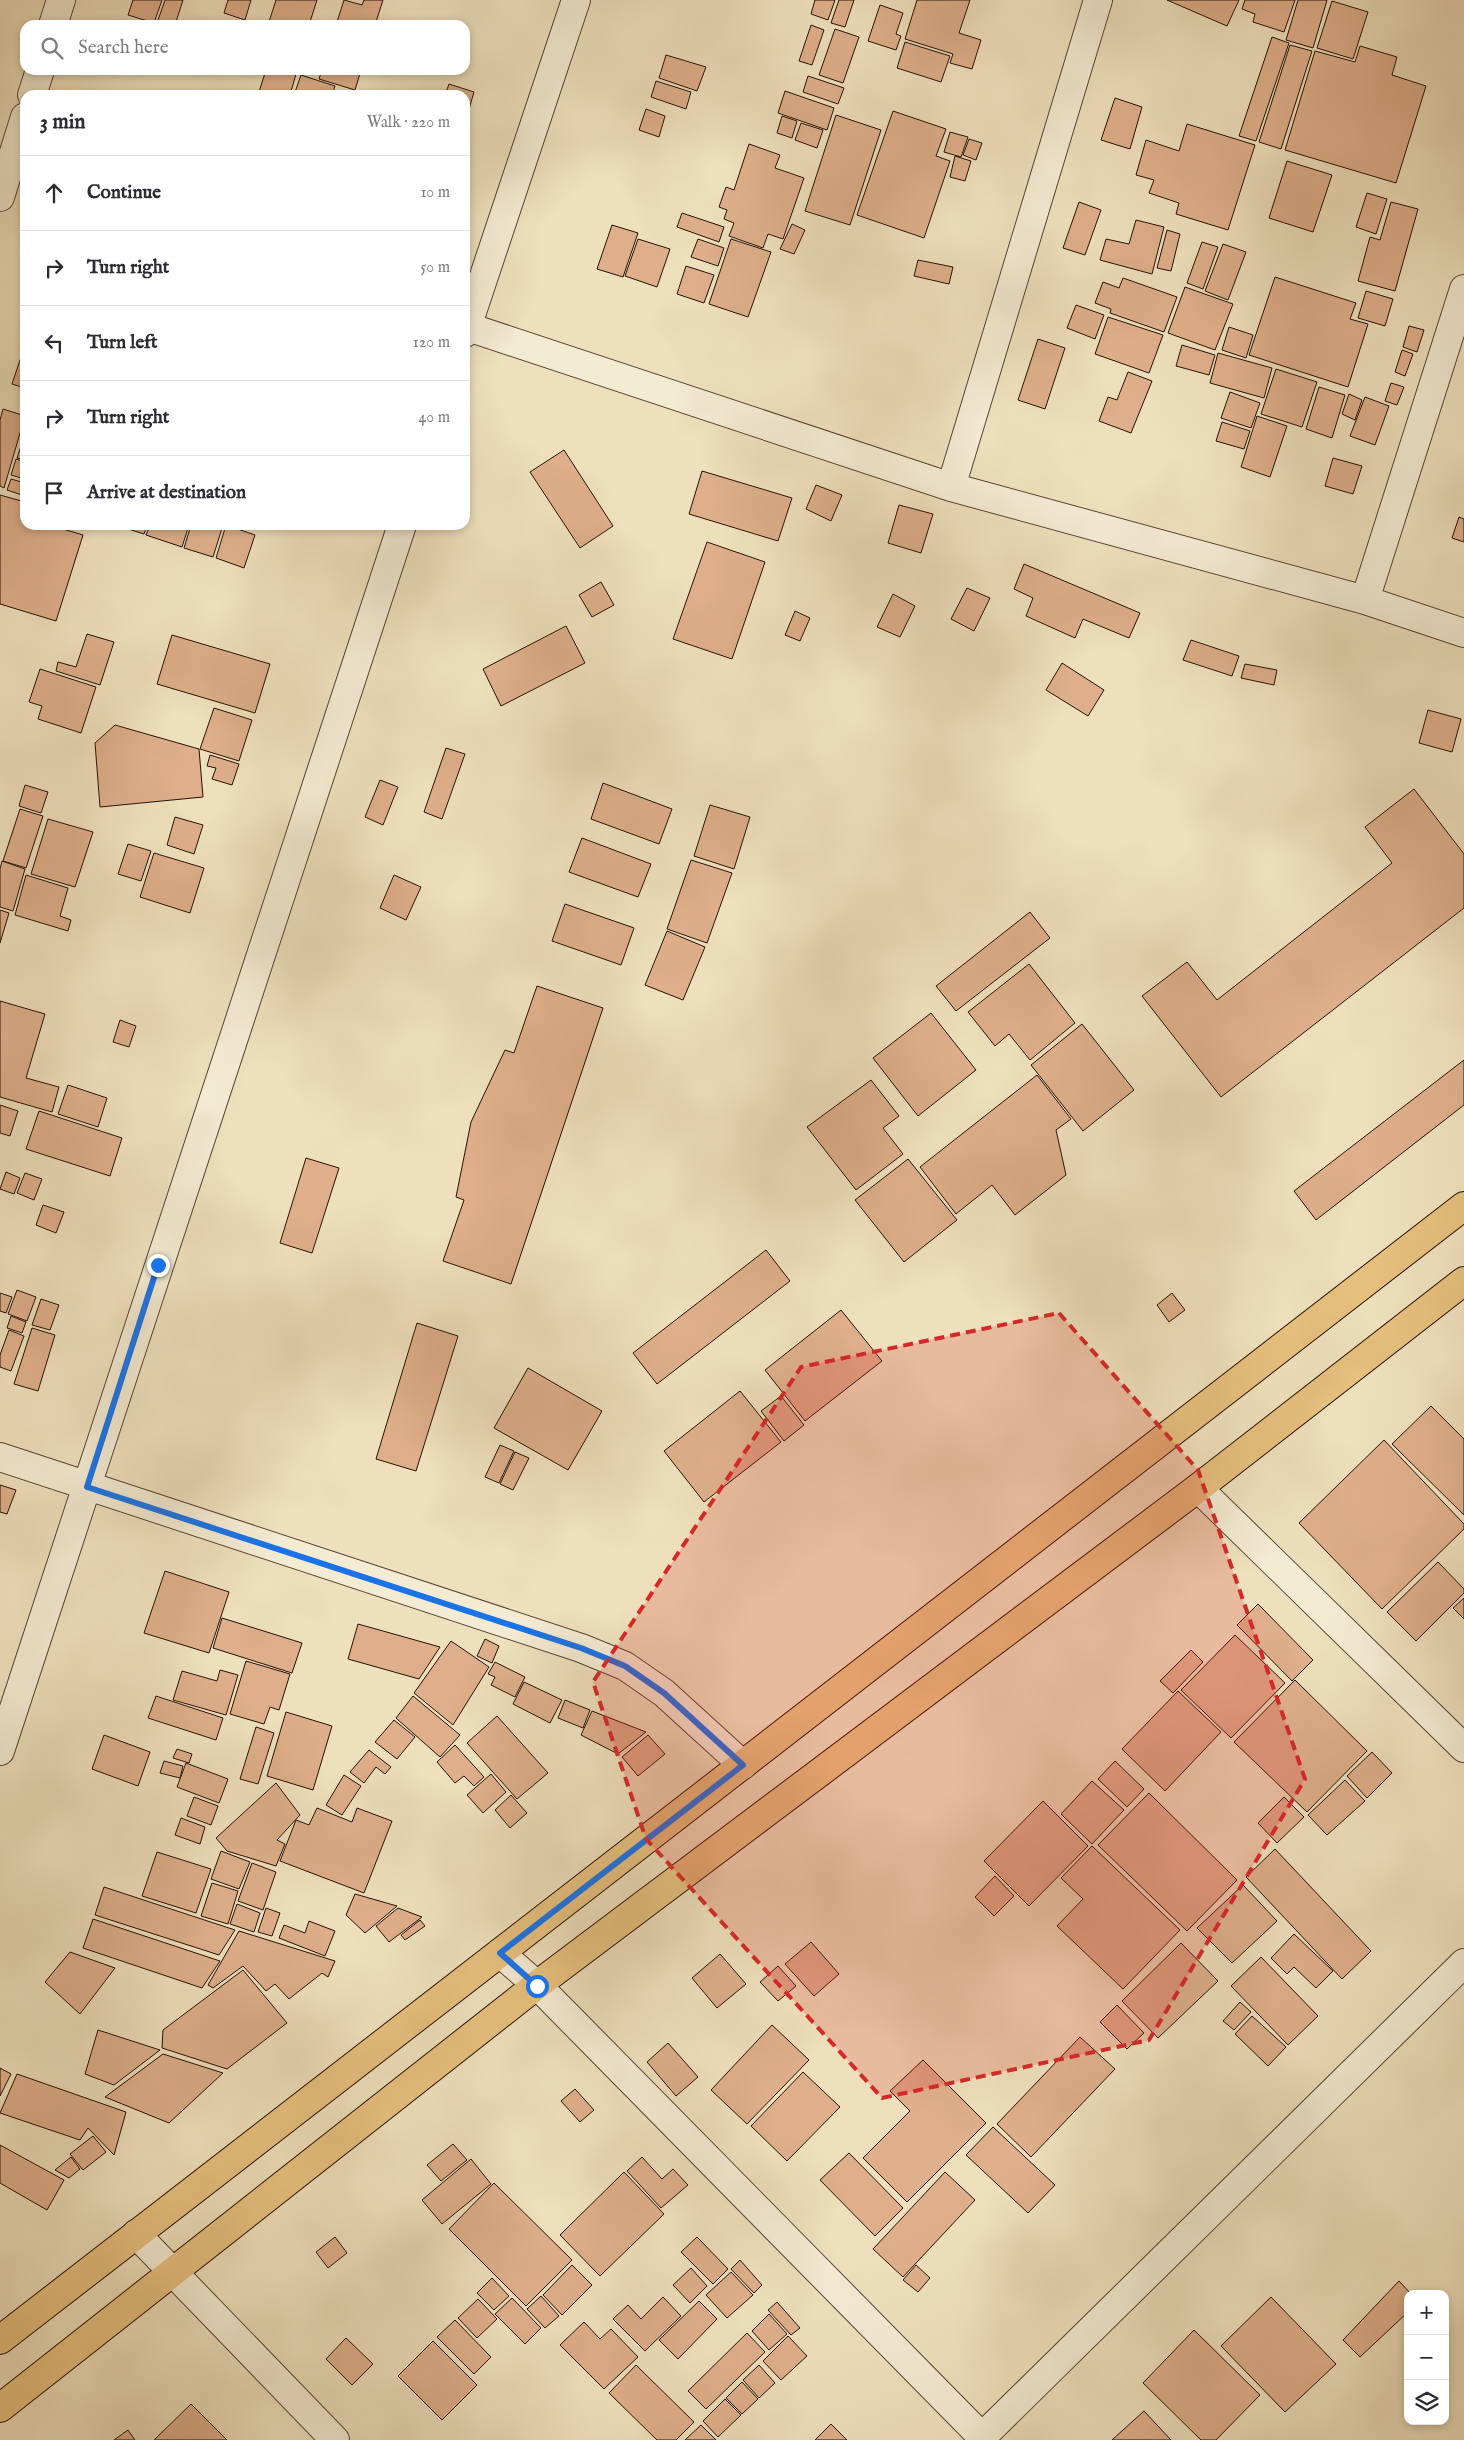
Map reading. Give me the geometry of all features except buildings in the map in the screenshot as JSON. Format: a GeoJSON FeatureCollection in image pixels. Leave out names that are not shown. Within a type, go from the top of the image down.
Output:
{"type":"FeatureCollection","features":[{"type":"Feature","properties":{"kind":"main road"},"geometry":{"type":"LineString","coordinates":[[0,2340],[1464,1206]]}},
{"type":"Feature","properties":{"kind":"main road"},"geometry":{"type":"LineString","coordinates":[[0,2408],[537,1986],[1198,1488],[1464,1281]]}},
{"type":"Feature","properties":{"kind":"street"},"geometry":{"type":"LineString","coordinates":[[55,20],[61,0]]}},
{"type":"Feature","properties":{"kind":"street"},"geometry":{"type":"LineString","coordinates":[[470,317],[576,0]]}},
{"type":"Feature","properties":{"kind":"street"},"geometry":{"type":"LineString","coordinates":[[951,487],[1098,0]]}},
{"type":"Feature","properties":{"kind":"street"},"geometry":{"type":"LineString","coordinates":[[34,90],[38,75]]}},
{"type":"Feature","properties":{"kind":"street"},"geometry":{"type":"LineString","coordinates":[[0,197],[11,171],[20,136]]}},
{"type":"Feature","properties":{"kind":"street"},"geometry":{"type":"LineString","coordinates":[[1365,600],[1464,289]]}},
{"type":"Feature","properties":{"kind":"street"},"geometry":{"type":"LineString","coordinates":[[470,330],[951,487],[1365,600],[1464,633]]}},
{"type":"Feature","properties":{"kind":"street"},"geometry":{"type":"LineString","coordinates":[[0,1751],[400,530]]}},
{"type":"Feature","properties":{"kind":"street"},"geometry":{"type":"LineString","coordinates":[[0,1457],[581,1648],[625,1666],[664,1693],[743,1765]]}},
{"type":"Feature","properties":{"kind":"street"},"geometry":{"type":"LineString","coordinates":[[1198,1488],[1464,1748]]}},
{"type":"Feature","properties":{"kind":"street"},"geometry":{"type":"LineString","coordinates":[[500,1953],[537,1986],[984,2438],[1464,1963]]}},
{"type":"Feature","properties":{"kind":"street"},"geometry":{"type":"LineString","coordinates":[[136,2234],[335,2440]]}},
{"type":"Feature","properties":{"kind":"highlighted area"},"geometry":{"type":"Polygon","coordinates":[[[1059,1313],[1198,1470],[1305,1779],[1149,2040],[882,2098],[646,1839],[593,1682],[801,1367],[1059,1313]]]}},
{"type":"Feature","properties":{"kind":"route"},"geometry":{"type":"LineString","coordinates":[[158,1265],[87,1487],[581,1648],[625,1666],[664,1693],[743,1765],[500,1953],[537,1986]]}}]}
